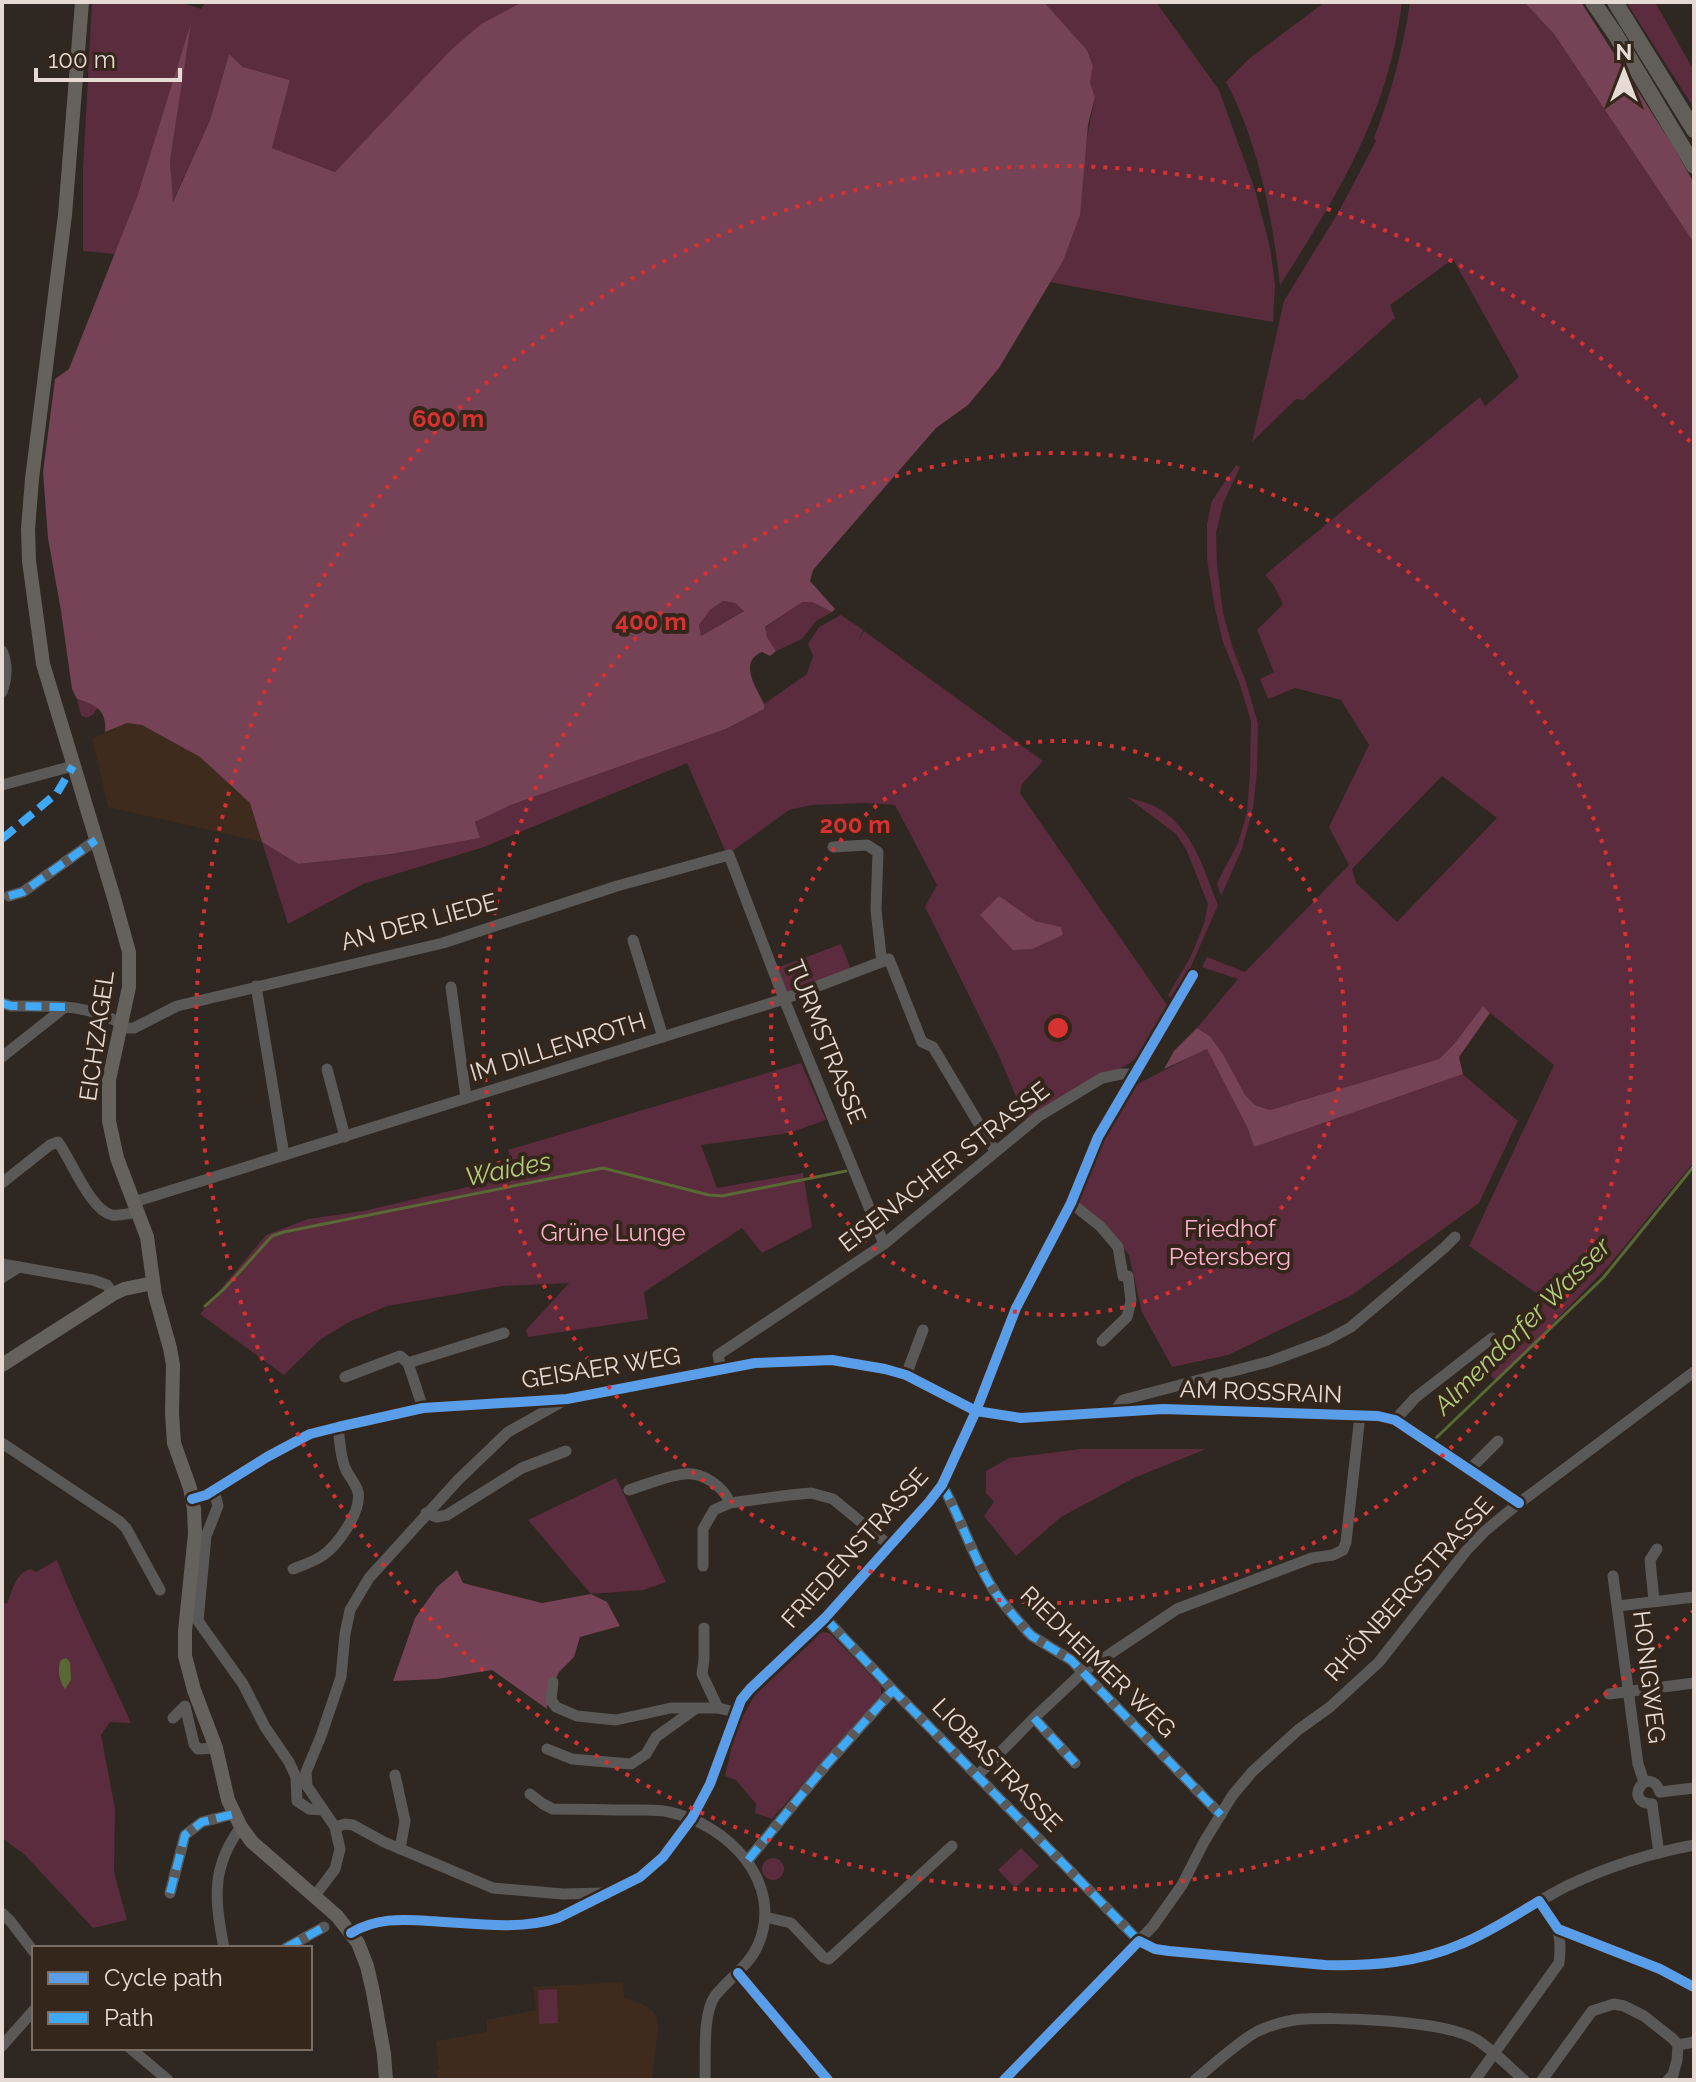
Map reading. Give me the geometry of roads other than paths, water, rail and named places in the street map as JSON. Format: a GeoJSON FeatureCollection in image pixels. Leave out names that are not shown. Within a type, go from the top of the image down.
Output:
{"type":"FeatureCollection","features":[{"type":"Feature","properties":{"kind":"highway"},"geometry":{"type":"LineString","coordinates":[[1593,2],[1694,166]]}},
{"type":"Feature","properties":{"kind":"highway"},"geometry":{"type":"LineString","coordinates":[[1615,2],[1694,130]]}},
{"type":"Feature","properties":{"kind":"main road","name":"EICHZAGEL"},"geometry":{"type":"LineString","coordinates":[[82,2],[68,186],[36,436],[28,529],[29,561],[43,664],[129,952],[130,979],[109,1080],[109,1121],[117,1158],[147,1237],[153,1283],[173,1365],[174,1443],[192,1499],[195,1534],[185,1656],[238,1821]]}},
{"type":"Feature","properties":{"kind":"main road"},"geometry":{"type":"LineString","coordinates":[[2,1365],[113,1294],[153,1283]]}},
{"type":"Feature","properties":{"kind":"main road"},"geometry":{"type":"LineString","coordinates":[[238,1821],[252,1842],[337,1916],[358,1943],[367,1966],[386,2080]]}},
{"type":"Feature","properties":{"kind":"street"},"geometry":{"type":"LineString","coordinates":[[2,651],[6,673],[2,692]]}},
{"type":"Feature","properties":{"kind":"street"},"geometry":{"type":"LineString","coordinates":[[2,785],[73,766]]}},
{"type":"Feature","properties":{"kind":"street"},"geometry":{"type":"LineString","coordinates":[[9,896],[23,892],[96,840]]}},
{"type":"Feature","properties":{"kind":"street"},"geometry":{"type":"LineString","coordinates":[[833,847],[867,845],[878,852],[876,910],[881,955],[883,960],[889,959],[922,1042],[933,1047],[995,1151]]}},
{"type":"Feature","properties":{"kind":"street","name":"AN DER LIEDE"},"geometry":{"type":"LineString","coordinates":[[121,1026],[134,1028],[177,1006],[443,943],[617,886],[729,855]]}},
{"type":"Feature","properties":{"kind":"street","name":"TURMSTRASSE"},"geometry":{"type":"LineString","coordinates":[[729,855],[884,1244]]}},
{"type":"Feature","properties":{"kind":"street"},"geometry":{"type":"LineString","coordinates":[[633,940],[663,1037]]}},
{"type":"Feature","properties":{"kind":"street","name":"IM DILLENROTH"},"geometry":{"type":"LineString","coordinates":[[136,1207],[284,1155],[784,999],[883,960]]}},
{"type":"Feature","properties":{"kind":"street","name":"FRIEDENSTRASSE"},"geometry":{"type":"LineString","coordinates":[[351,1933],[372,1923],[393,1920],[532,1924],[558,1918],[640,1877],[663,1857],[692,1818],[710,1784],[741,1700],[825,1618],[942,1485],[976,1411],[1016,1308],[1071,1203],[1098,1137],[1193,975]]}},
{"type":"Feature","properties":{"kind":"street"},"geometry":{"type":"LineString","coordinates":[[256,986],[284,1155]]}},
{"type":"Feature","properties":{"kind":"street"},"geometry":{"type":"LineString","coordinates":[[451,987],[466,1098]]}},
{"type":"Feature","properties":{"kind":"street"},"geometry":{"type":"LineString","coordinates":[[2,1003],[92,1010],[121,1026]]}},
{"type":"Feature","properties":{"kind":"street"},"geometry":{"type":"LineString","coordinates":[[2,1057],[65,1007]]}},
{"type":"Feature","properties":{"kind":"street"},"geometry":{"type":"LineString","coordinates":[[327,1069],[345,1137]]}},
{"type":"Feature","properties":{"kind":"street","name":"EISENACHER STRASSE"},"geometry":{"type":"LineString","coordinates":[[721,1369],[718,1355],[884,1244],[1039,1116],[1102,1078],[1134,1074]]}},
{"type":"Feature","properties":{"kind":"street"},"geometry":{"type":"LineString","coordinates":[[2,1183],[58,1142],[82,1184],[103,1210],[115,1215],[136,1207]]}},
{"type":"Feature","properties":{"kind":"street"},"geometry":{"type":"LineString","coordinates":[[1071,1203],[1100,1226],[1118,1247],[1123,1276],[1128,1276],[1131,1301],[1127,1317],[1102,1341]]}},
{"type":"Feature","properties":{"kind":"street"},"geometry":{"type":"LineString","coordinates":[[1114,1412],[1123,1400],[1271,1361],[1327,1340],[1351,1327],[1455,1237]]}},
{"type":"Feature","properties":{"kind":"street"},"geometry":{"type":"LineString","coordinates":[[2,1264],[101,1282],[113,1294]]}},
{"type":"Feature","properties":{"kind":"street"},"geometry":{"type":"LineString","coordinates":[[2,1278],[19,1267]]}},
{"type":"Feature","properties":{"kind":"street"},"geometry":{"type":"LineString","coordinates":[[906,1375],[923,1330]]}},
{"type":"Feature","properties":{"kind":"street"},"geometry":{"type":"LineString","coordinates":[[408,1363],[504,1333]]}},
{"type":"Feature","properties":{"kind":"street"},"geometry":{"type":"LineString","coordinates":[[1395,1420],[1415,1398],[1492,1338]]}},
{"type":"Feature","properties":{"kind":"street"},"geometry":{"type":"LineString","coordinates":[[345,1377],[400,1356],[408,1363],[423,1408]]}},
{"type":"Feature","properties":{"kind":"street","name":"GEISAER WEG"},"geometry":{"type":"LineString","coordinates":[[192,1499],[214,1491],[310,1434],[338,1427],[423,1408],[567,1399],[755,1363],[832,1360],[885,1369],[906,1375],[976,1411]]}},
{"type":"Feature","properties":{"kind":"street","name":"RHÖNBERGSTRASSE"},"geometry":{"type":"LineString","coordinates":[[1004,2080],[1158,1919],[1243,1782],[1298,1730],[1330,1707],[1379,1662],[1485,1531],[1694,1372]]}},
{"type":"Feature","properties":{"kind":"street"},"geometry":{"type":"LineString","coordinates":[[314,1897],[339,1857],[339,1839],[335,1827],[307,1786],[306,1772],[341,1677],[350,1610],[369,1578],[426,1513],[508,1432],[567,1399]]}},
{"type":"Feature","properties":{"kind":"street","name":"AM ROSSRAIN"},"geometry":{"type":"LineString","coordinates":[[976,1411],[1021,1418],[1163,1409],[1378,1416],[1395,1420],[1519,1503]]}},
{"type":"Feature","properties":{"kind":"street"},"geometry":{"type":"LineString","coordinates":[[977,1776],[1083,1672],[1177,1609],[1312,1558],[1343,1550],[1360,1415]]}},
{"type":"Feature","properties":{"kind":"street"},"geometry":{"type":"LineString","coordinates":[[293,1569],[333,1548],[349,1525],[359,1502],[357,1489],[342,1457],[338,1427]]}},
{"type":"Feature","properties":{"kind":"street"},"geometry":{"type":"LineString","coordinates":[[1469,1470],[1498,1441]]}},
{"type":"Feature","properties":{"kind":"street"},"geometry":{"type":"LineString","coordinates":[[2,1443],[119,1521],[126,1528],[160,1590]]}},
{"type":"Feature","properties":{"kind":"street"},"geometry":{"type":"LineString","coordinates":[[426,1513],[447,1515],[522,1468],[566,1451]]}},
{"type":"Feature","properties":{"kind":"street"},"geometry":{"type":"LineString","coordinates":[[629,1490],[687,1473],[708,1478],[727,1494],[730,1503]]}},
{"type":"Feature","properties":{"kind":"street","name":"RIEDHEIMER WEG"},"geometry":{"type":"LineString","coordinates":[[942,1485],[996,1593],[1032,1636],[1063,1654],[1083,1672],[1221,1815]]}},
{"type":"Feature","properties":{"kind":"street"},"geometry":{"type":"LineString","coordinates":[[214,1491],[218,1506],[206,1536],[198,1621],[243,1684],[265,1727],[294,1771],[298,1803],[309,1809],[323,1810]]}},
{"type":"Feature","properties":{"kind":"street"},"geometry":{"type":"LineString","coordinates":[[703,1566],[703,1529],[714,1510],[730,1503],[800,1494],[823,1495],[833,1499],[889,1545]]}},
{"type":"Feature","properties":{"kind":"street"},"geometry":{"type":"LineString","coordinates":[[1654,1601],[1650,1560],[1657,1549]]}},
{"type":"Feature","properties":{"kind":"street","name":"HONIGWEG"},"geometry":{"type":"LineString","coordinates":[[1613,1576],[1638,1764],[1644,1782]]}},
{"type":"Feature","properties":{"kind":"street"},"geometry":{"type":"LineString","coordinates":[[1618,1606],[1694,1597]]}},
{"type":"Feature","properties":{"kind":"street","name":"LIOBASTRASSE"},"geometry":{"type":"LineString","coordinates":[[825,1618],[1139,1941]]}},
{"type":"Feature","properties":{"kind":"street"},"geometry":{"type":"LineString","coordinates":[[704,1628],[702,1674],[718,1708]]}},
{"type":"Feature","properties":{"kind":"street"},"geometry":{"type":"LineString","coordinates":[[553,1682],[551,1700],[556,1707],[577,1716],[616,1720],[671,1708],[718,1708],[735,1712]]}},
{"type":"Feature","properties":{"kind":"street"},"geometry":{"type":"LineString","coordinates":[[1609,1694],[1694,1683]]}},
{"type":"Feature","properties":{"kind":"street"},"geometry":{"type":"LineString","coordinates":[[748,1860],[893,1690]]}},
{"type":"Feature","properties":{"kind":"street"},"geometry":{"type":"LineString","coordinates":[[173,1718],[185,1706],[194,1744],[198,1749],[216,1748]]}},
{"type":"Feature","properties":{"kind":"street"},"geometry":{"type":"LineString","coordinates":[[547,1749],[572,1759],[631,1764],[646,1754],[656,1737],[696,1709]]}},
{"type":"Feature","properties":{"kind":"street"},"geometry":{"type":"LineString","coordinates":[[1034,1718],[1075,1763]]}},
{"type":"Feature","properties":{"kind":"street"},"geometry":{"type":"LineString","coordinates":[[395,1775],[405,1821],[400,1849]]}},
{"type":"Feature","properties":{"kind":"street"},"geometry":{"type":"LineString","coordinates":[[1644,1782],[1653,1782],[1659,1788],[1658,1799],[1652,1804],[1643,1802],[1638,1794],[1644,1782]]}},
{"type":"Feature","properties":{"kind":"street"},"geometry":{"type":"LineString","coordinates":[[1660,1792],[1694,1788]]}},
{"type":"Feature","properties":{"kind":"street"},"geometry":{"type":"LineString","coordinates":[[530,1794],[553,1809],[667,1811],[692,1818],[721,1835],[748,1860],[762,1885],[765,1917],[762,1936],[755,1952],[715,1996],[708,2011],[705,2080]]}},
{"type":"Feature","properties":{"kind":"street"},"geometry":{"type":"LineString","coordinates":[[1652,1804],[1659,1853]]}},
{"type":"Feature","properties":{"kind":"street"},"geometry":{"type":"LineString","coordinates":[[170,1893],[185,1835],[202,1822],[238,1821],[226,1849],[216,1892],[224,1946]]}},
{"type":"Feature","properties":{"kind":"street"},"geometry":{"type":"LineString","coordinates":[[335,1827],[353,1825],[400,1849],[493,1888],[563,1894],[607,1893]]}},
{"type":"Feature","properties":{"kind":"street"},"geometry":{"type":"LineString","coordinates":[[1139,1941],[1155,1949],[1169,1951],[1313,1964],[1350,1966],[1397,1963],[1419,1959],[1464,1943],[1567,1886],[1608,1869],[1694,1845]]}},
{"type":"Feature","properties":{"kind":"street"},"geometry":{"type":"LineString","coordinates":[[765,1917],[791,1923],[823,1957],[829,1959],[952,1846]]}},
{"type":"Feature","properties":{"kind":"street"},"geometry":{"type":"LineString","coordinates":[[1475,2080],[1559,1963],[1561,1949],[1558,1929],[1539,1901]]}},
{"type":"Feature","properties":{"kind":"street"},"geometry":{"type":"LineString","coordinates":[[2,1913],[32,1949]]}},
{"type":"Feature","properties":{"kind":"street"},"geometry":{"type":"LineString","coordinates":[[290,1946],[324,1927]]}},
{"type":"Feature","properties":{"kind":"street"},"geometry":{"type":"LineString","coordinates":[[1558,1929],[1660,1969],[1694,1987]]}},
{"type":"Feature","properties":{"kind":"street"},"geometry":{"type":"LineString","coordinates":[[738,1973],[828,2080]]}},
{"type":"Feature","properties":{"kind":"street"},"geometry":{"type":"LineString","coordinates":[[1542,2080],[1592,2011],[1614,2004],[1644,2016],[1678,2045],[1673,2075],[1668,2080]]}},
{"type":"Feature","properties":{"kind":"street"},"geometry":{"type":"LineString","coordinates":[[2,2046],[32,2012]]}},
{"type":"Feature","properties":{"kind":"street"},"geometry":{"type":"LineString","coordinates":[[1195,2080],[1256,2032],[1293,2021],[1330,2018],[1442,2028],[1475,2039],[1524,2080]]}},
{"type":"Feature","properties":{"kind":"street"},"geometry":{"type":"LineString","coordinates":[[1678,2045],[1694,2042]]}},
{"type":"Feature","properties":{"kind":"street"},"geometry":{"type":"LineString","coordinates":[[132,2050],[168,2080]]}},
{"type":"Feature","properties":{"kind":"waterway","name":"Almendorfer Wasser"},"geometry":{"type":"LineString","coordinates":[[1436,1438],[1603,1278],[1694,1166]]}},
{"type":"Feature","properties":{"kind":"waterway","name":"Waides"},"geometry":{"type":"LineString","coordinates":[[205,1306],[272,1236],[284,1232],[603,1168],[722,1196],[846,1171]]}},
{"type":"Feature","properties":{"kind":"park label","name":"Grüne Lunge"},"geometry":{"type":"Point","coordinates":[613,1233]}},
{"type":"Feature","properties":{"kind":"park label","name":"Friedhof Petersberg"},"geometry":{"type":"Point","coordinates":[1230,1243]}}]}
